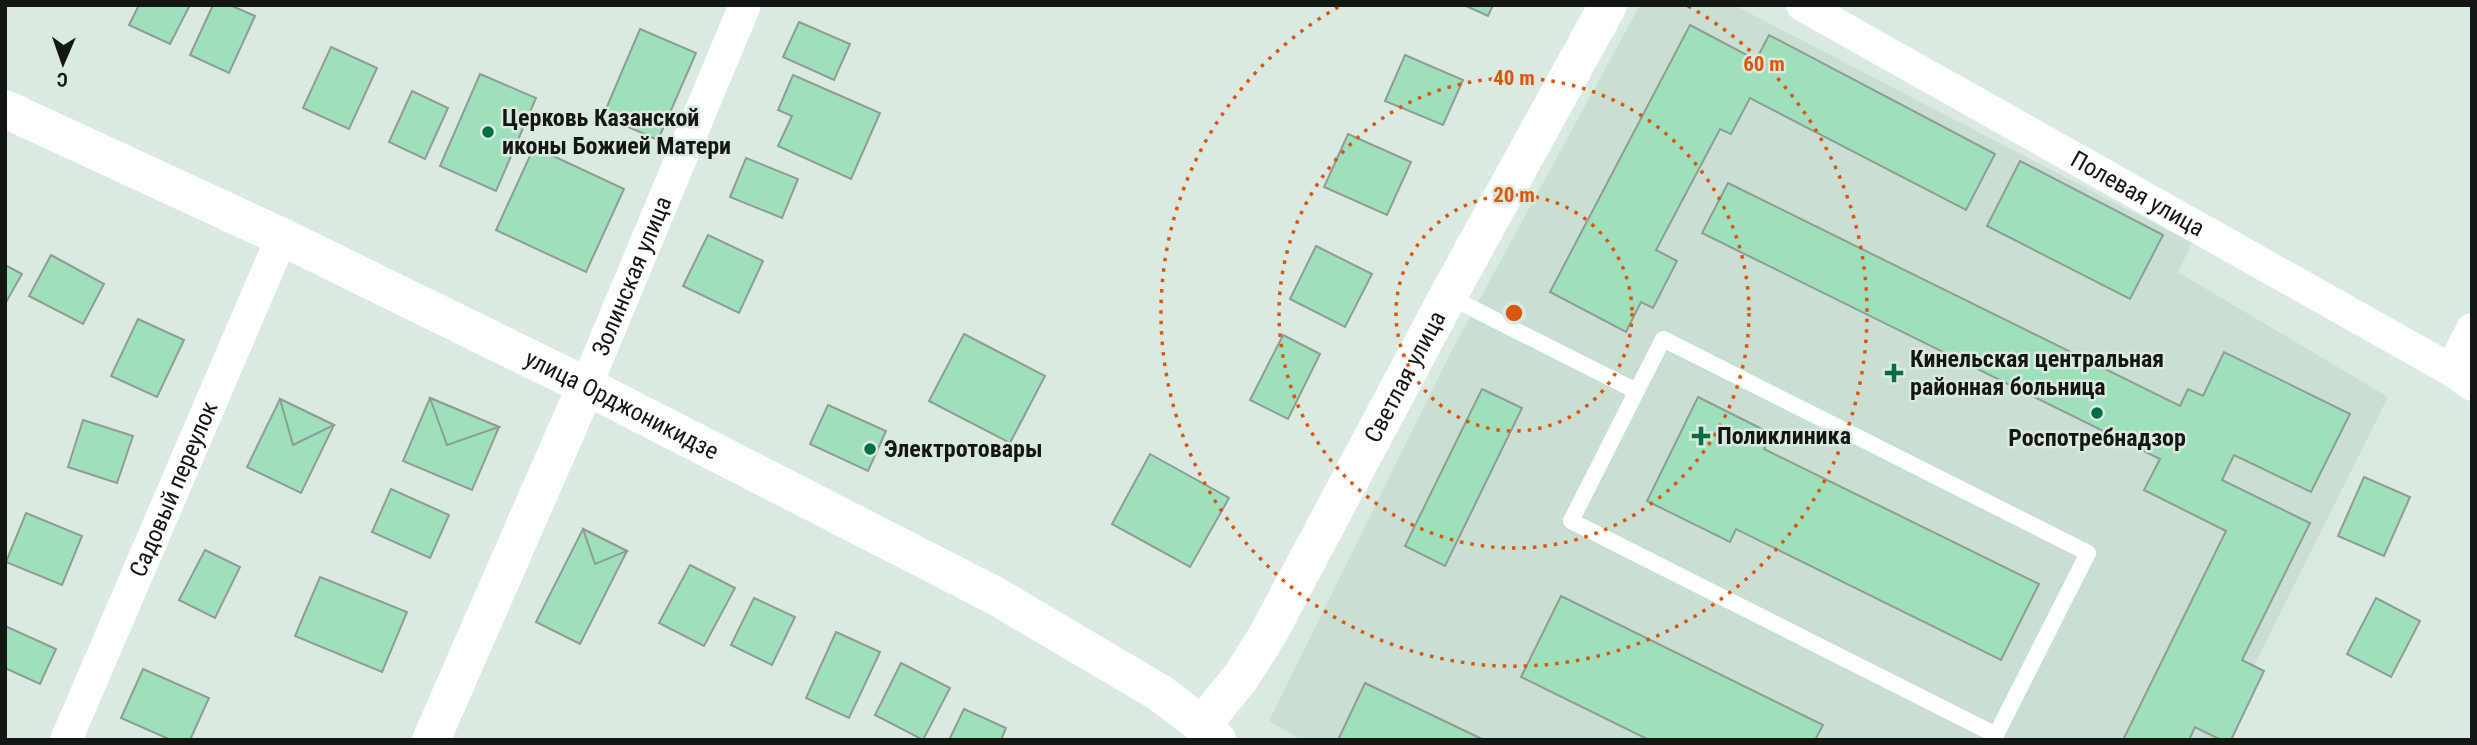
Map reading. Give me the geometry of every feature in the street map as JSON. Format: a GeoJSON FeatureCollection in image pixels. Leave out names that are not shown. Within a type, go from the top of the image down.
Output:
{"type":"FeatureCollection","features":[{"type":"Feature","properties":{"kind":"main road","name":"Светлая улица"},"geometry":{"type":"LineString","coordinates":[[1203,735],[1268,634],[1448,296],[1608,5]]}},
{"type":"Feature","properties":{"kind":"main road","name":"улица Орджоникидзе"},"geometry":{"type":"LineString","coordinates":[[5,109],[282,237],[586,386],[994,595],[1160,693],[1203,735]]}},
{"type":"Feature","properties":{"kind":"main road","name":"Золинская улица"},"geometry":{"type":"LineString","coordinates":[[431,740],[586,386]]}},
{"type":"Feature","properties":{"kind":"street","name":"Золинская улица"},"geometry":{"type":"LineString","coordinates":[[586,386],[745,5]]}},
{"type":"Feature","properties":{"kind":"street","name":"Полевая улица"},"geometry":{"type":"LineString","coordinates":[[1802,5],[2461,377]]}},
{"type":"Feature","properties":{"kind":"street","name":"Садовый переулок"},"geometry":{"type":"LineString","coordinates":[[66,740],[282,237]]}},
{"type":"Feature","properties":{"kind":"street"},"geometry":{"type":"LineString","coordinates":[[2461,377],[2472,329]]}},
{"type":"Feature","properties":{"kind":"lane"},"geometry":{"type":"LineString","coordinates":[[1448,296],[1636,391]]}},
{"type":"Feature","properties":{"kind":"lane"},"geometry":{"type":"LineString","coordinates":[[1663,339],[2088,553],[1996,735],[1571,521],[1636,391],[1663,339]]}},
{"type":"Feature","properties":{"kind":"shaded area","name":"Кинельская центральная районная больница"},"geometry":{"type":"Polygon","coordinates":[[[1640,5],[1734,5],[2192,243],[2178,272],[2388,397],[2217,740],[1302,740],[1269,721],[1453,348],[1640,5]]]}},
{"type":"Feature","properties":{"kind":"building"},"geometry":{"type":"Polygon","coordinates":[[[139,5],[190,5],[170,44],[129,25],[139,5]]]}},
{"type":"Feature","properties":{"kind":"building"},"geometry":{"type":"Polygon","coordinates":[[[213,5],[230,5],[255,16],[229,73],[190,55],[213,5]]]}},
{"type":"Feature","properties":{"kind":"building"},"geometry":{"type":"Polygon","coordinates":[[[1464,5],[1493,5],[1488,16],[1464,5]]]}},
{"type":"Feature","properties":{"kind":"building"},"geometry":{"type":"Polygon","coordinates":[[[799,22],[850,44],[834,80],[783,57],[799,22]]]}},
{"type":"Feature","properties":{"kind":"building"},"geometry":{"type":"Polygon","coordinates":[[[1690,25],[1756,60],[1769,35],[1995,154],[1966,210],[1750,98],[1731,134],[1720,129],[1656,250],[1677,261],[1653,308],[1641,302],[1626,332],[1550,292],[1690,25]]]}},
{"type":"Feature","properties":{"kind":"building"},"geometry":{"type":"Polygon","coordinates":[[[640,29],[696,53],[658,140],[603,116],[640,29]]]}},
{"type":"Feature","properties":{"kind":"building"},"geometry":{"type":"Polygon","coordinates":[[[331,47],[377,68],[349,129],[303,108],[331,47]]]}},
{"type":"Feature","properties":{"kind":"building"},"geometry":{"type":"Polygon","coordinates":[[[1405,55],[1463,80],[1443,125],[1385,101],[1405,55]]]}},
{"type":"Feature","properties":{"kind":"building","name":"Церковь Казанской иконы Божией Матери"},"geometry":{"type":"Polygon","coordinates":[[[480,74],[536,98],[496,191],[440,166],[480,74]]]}},
{"type":"Feature","properties":{"kind":"building"},"geometry":{"type":"Polygon","coordinates":[[[793,75],[880,113],[851,179],[778,146],[792,116],[778,110],[793,75]]]}},
{"type":"Feature","properties":{"kind":"building"},"geometry":{"type":"Polygon","coordinates":[[[412,91],[448,108],[425,159],[389,142],[412,91]]]}},
{"type":"Feature","properties":{"kind":"building"},"geometry":{"type":"Polygon","coordinates":[[[1348,134],[1411,162],[1387,215],[1324,187],[1348,134]]]}},
{"type":"Feature","properties":{"kind":"building"},"geometry":{"type":"Polygon","coordinates":[[[534,147],[624,189],[586,272],[496,230],[534,147]]]}},
{"type":"Feature","properties":{"kind":"building"},"geometry":{"type":"Polygon","coordinates":[[[746,158],[798,179],[782,218],[730,197],[746,158]]]}},
{"type":"Feature","properties":{"kind":"building"},"geometry":{"type":"Polygon","coordinates":[[[2020,161],[2163,235],[2130,299],[1987,226],[2020,161]]]}},
{"type":"Feature","properties":{"kind":"building"},"geometry":{"type":"Polygon","coordinates":[[[1728,183],[2180,406],[2188,389],[2203,396],[2224,352],[2350,414],[2311,492],[2234,455],[2222,480],[2310,523],[2242,660],[2264,671],[2231,740],[2221,740],[2195,727],[2189,740],[2123,740],[2226,531],[2144,490],[2160,459],[1702,233],[1728,183]]]}},
{"type":"Feature","properties":{"kind":"building"},"geometry":{"type":"Polygon","coordinates":[[[708,235],[763,261],[739,313],[683,286],[708,235]]]}},
{"type":"Feature","properties":{"kind":"building"},"geometry":{"type":"Polygon","coordinates":[[[1316,246],[1372,274],[1345,327],[1290,299],[1316,246]]]}},
{"type":"Feature","properties":{"kind":"building"},"geometry":{"type":"Polygon","coordinates":[[[51,255],[104,284],[83,324],[29,296],[51,255]]]}},
{"type":"Feature","properties":{"kind":"building"},"geometry":{"type":"Polygon","coordinates":[[[5,265],[22,274],[5,304],[5,265]]]}},
{"type":"Feature","properties":{"kind":"building"},"geometry":{"type":"Polygon","coordinates":[[[138,319],[184,340],[157,397],[111,376],[138,319]]]}},
{"type":"Feature","properties":{"kind":"building"},"geometry":{"type":"Polygon","coordinates":[[[964,334],[1045,376],[1010,443],[929,401],[964,334]]]}},
{"type":"Feature","properties":{"kind":"building"},"geometry":{"type":"Polygon","coordinates":[[[1283,335],[1320,354],[1288,419],[1250,400],[1283,335]]]}},
{"type":"Feature","properties":{"kind":"building"},"geometry":{"type":"Polygon","coordinates":[[[1482,389],[1522,408],[1445,566],[1405,546],[1482,389]]]}},
{"type":"Feature","properties":{"kind":"building"},"geometry":{"type":"Polygon","coordinates":[[[1698,397],[1772,434],[1764,449],[2039,584],[2001,660],[1736,529],[1730,542],[1647,501],[1698,397]]]}},
{"type":"Feature","properties":{"kind":"building"},"geometry":{"type":"Polygon","coordinates":[[[430,398],[499,427],[472,490],[403,461],[430,398]]]}},
{"type":"Feature","properties":{"kind":"building"},"geometry":{"type":"Polygon","coordinates":[[[430,398],[499,427],[447,445],[430,398]]]}},
{"type":"Feature","properties":{"kind":"building"},"geometry":{"type":"Polygon","coordinates":[[[280,399],[334,425],[301,493],[247,467],[280,399]]]}},
{"type":"Feature","properties":{"kind":"building"},"geometry":{"type":"Polygon","coordinates":[[[280,399],[334,425],[293,445],[280,399]]]}},
{"type":"Feature","properties":{"kind":"building"},"geometry":{"type":"Polygon","coordinates":[[[828,405],[886,431],[868,471],[810,444],[828,405]]]}},
{"type":"Feature","properties":{"kind":"building"},"geometry":{"type":"Polygon","coordinates":[[[83,420],[133,436],[117,483],[68,467],[83,420]]]}},
{"type":"Feature","properties":{"kind":"building"},"geometry":{"type":"Polygon","coordinates":[[[1150,454],[1229,498],[1190,567],[1112,524],[1150,454]]]}},
{"type":"Feature","properties":{"kind":"building"},"geometry":{"type":"Polygon","coordinates":[[[2364,477],[2410,497],[2384,556],[2338,536],[2364,477]]]}},
{"type":"Feature","properties":{"kind":"building"},"geometry":{"type":"Polygon","coordinates":[[[391,489],[449,515],[430,558],[372,532],[391,489]]]}},
{"type":"Feature","properties":{"kind":"building"},"geometry":{"type":"Polygon","coordinates":[[[26,513],[82,536],[62,585],[6,562],[26,513]]]}},
{"type":"Feature","properties":{"kind":"building"},"geometry":{"type":"Polygon","coordinates":[[[583,529],[627,551],[580,644],[536,622],[583,529]]]}},
{"type":"Feature","properties":{"kind":"building"},"geometry":{"type":"Polygon","coordinates":[[[583,529],[627,551],[595,564],[583,529]]]}},
{"type":"Feature","properties":{"kind":"building"},"geometry":{"type":"Polygon","coordinates":[[[205,550],[240,567],[215,618],[179,600],[205,550]]]}},
{"type":"Feature","properties":{"kind":"building"},"geometry":{"type":"Polygon","coordinates":[[[690,565],[735,588],[704,646],[659,623],[690,565]]]}},
{"type":"Feature","properties":{"kind":"building"},"geometry":{"type":"Polygon","coordinates":[[[320,577],[407,612],[382,672],[295,636],[320,577]]]}},
{"type":"Feature","properties":{"kind":"building"},"geometry":{"type":"Polygon","coordinates":[[[1561,596],[1823,725],[1815,740],[1649,740],[1521,677],[1561,596]]]}},
{"type":"Feature","properties":{"kind":"building"},"geometry":{"type":"Polygon","coordinates":[[[754,598],[795,617],[772,665],[731,645],[754,598]]]}},
{"type":"Feature","properties":{"kind":"building"},"geometry":{"type":"Polygon","coordinates":[[[2376,598],[2420,621],[2391,677],[2347,654],[2376,598]]]}},
{"type":"Feature","properties":{"kind":"building"},"geometry":{"type":"Polygon","coordinates":[[[5,626],[56,649],[40,684],[5,668],[5,626]]]}},
{"type":"Feature","properties":{"kind":"building"},"geometry":{"type":"Polygon","coordinates":[[[836,632],[880,652],[849,718],[806,698],[836,632]]]}},
{"type":"Feature","properties":{"kind":"building"},"geometry":{"type":"Polygon","coordinates":[[[901,663],[950,688],[923,740],[875,715],[901,663]]]}},
{"type":"Feature","properties":{"kind":"building"},"geometry":{"type":"Polygon","coordinates":[[[143,669],[209,698],[190,740],[171,740],[121,718],[143,669]]]}},
{"type":"Feature","properties":{"kind":"building"},"geometry":{"type":"Polygon","coordinates":[[[1365,683],[1484,740],[1338,740],[1365,683]]]}},
{"type":"Feature","properties":{"kind":"building"},"geometry":{"type":"Polygon","coordinates":[[[964,709],[1006,728],[1001,740],[949,740],[964,709]]]}},
{"type":"Feature","properties":{"kind":"place","name":"Церковь Казанской иконы Божией Матери"},"geometry":{"type":"Point","coordinates":[488,132]}},
{"type":"Feature","properties":{"kind":"place","name":"Кинельская центральная районная больница"},"geometry":{"type":"Point","coordinates":[1894,373]}},
{"type":"Feature","properties":{"kind":"place","name":"Роспотребнадзор"},"geometry":{"type":"Point","coordinates":[2097,413]}},
{"type":"Feature","properties":{"kind":"place","name":"Поликлиника"},"geometry":{"type":"Point","coordinates":[1701,436]}},
{"type":"Feature","properties":{"kind":"place","name":"Электротовары"},"geometry":{"type":"Point","coordinates":[870,449]}}]}
